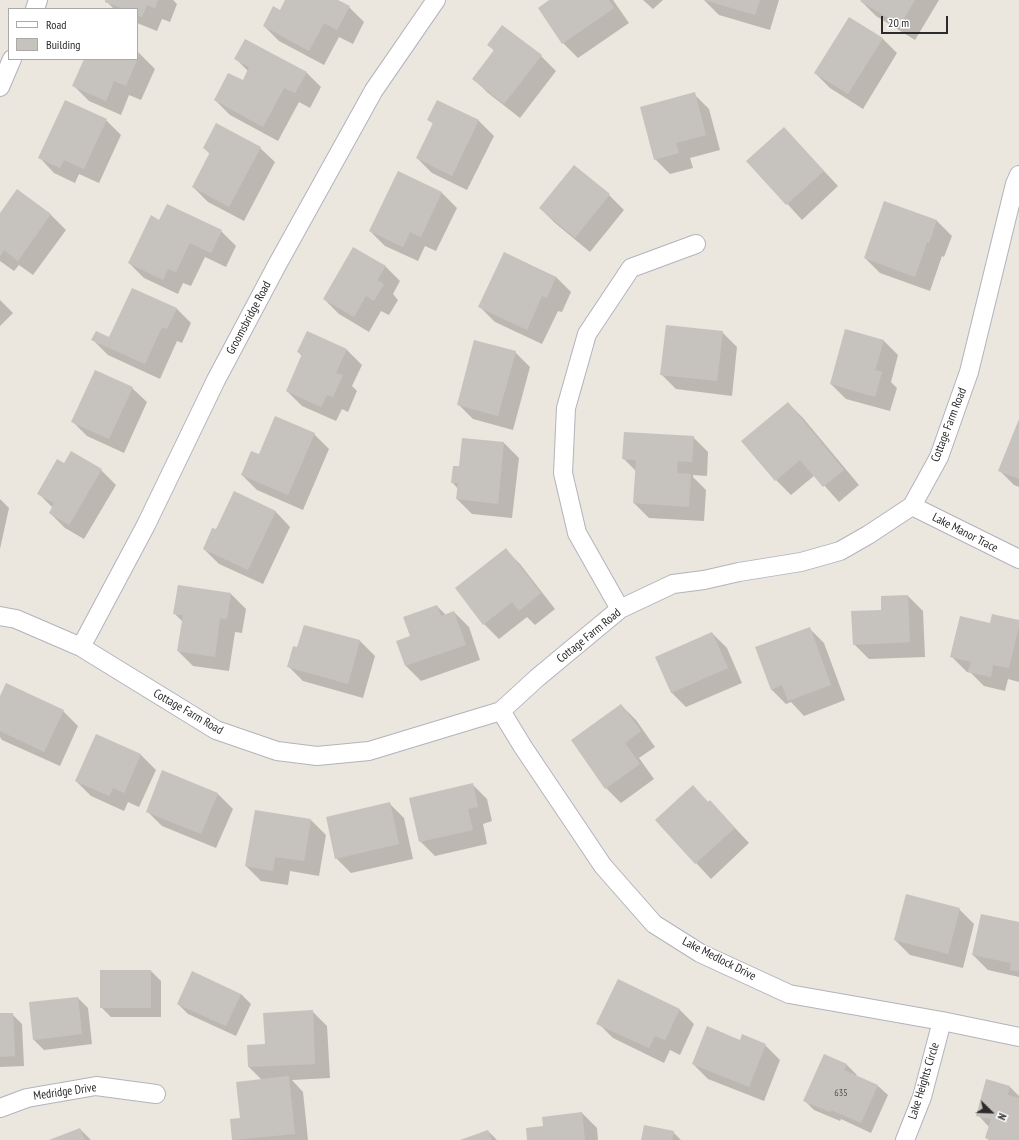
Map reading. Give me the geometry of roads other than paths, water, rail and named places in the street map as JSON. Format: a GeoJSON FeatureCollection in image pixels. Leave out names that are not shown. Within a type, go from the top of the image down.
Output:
{"type":"FeatureCollection","features":[{"type":"Feature","properties":{"kind":"street","name":"Groomsbridge Road"},"geometry":{"type":"LineString","coordinates":[[81,647],[146,525],[216,380],[277,265],[374,90],[436,0]]}},
{"type":"Feature","properties":{"kind":"street"},"geometry":{"type":"LineString","coordinates":[[0,87],[12,60]]}},
{"type":"Feature","properties":{"kind":"street","name":"Cottage Farm Road"},"geometry":{"type":"LineString","coordinates":[[0,616],[16,619],[81,647],[216,730],[277,751],[317,756],[369,751],[501,711],[537,678],[620,609],[673,584],[704,580],[739,572],[801,562],[840,551],[868,535],[912,506],[939,457],[969,372],[1015,184],[1019,175]]}},
{"type":"Feature","properties":{"kind":"street"},"geometry":{"type":"LineString","coordinates":[[620,609],[577,532],[563,473],[566,408],[587,334],[631,268],[696,244]]}},
{"type":"Feature","properties":{"kind":"street","name":"Lake Manor Trace"},"geometry":{"type":"LineString","coordinates":[[912,506],[1019,559]]}},
{"type":"Feature","properties":{"kind":"street","name":"Lake Medlock Drive"},"geometry":{"type":"LineString","coordinates":[[501,711],[523,747],[603,866],[654,924],[700,953],[789,994],[942,1021],[1019,1037]]}},
{"type":"Feature","properties":{"kind":"street","name":"Lake Heights Circle"},"geometry":{"type":"LineString","coordinates":[[905,1140],[922,1097],[942,1021]]}},
{"type":"Feature","properties":{"kind":"street","name":"Medridge Drive"},"geometry":{"type":"LineString","coordinates":[[0,1108],[27,1098],[96,1086],[156,1094]]}}]}
